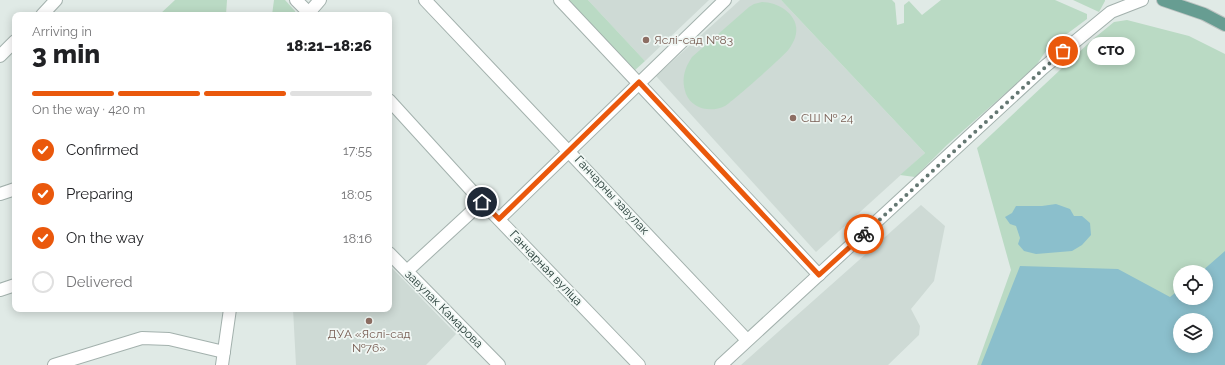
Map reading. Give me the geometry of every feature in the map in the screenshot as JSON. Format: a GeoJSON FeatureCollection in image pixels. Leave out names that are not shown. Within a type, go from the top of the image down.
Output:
{"type":"FeatureCollection","features":[{"type":"Feature","properties":{"kind":"main road"},"geometry":{"type":"LineString","coordinates":[[1163,0],[1204,14],[1225,25]]}},
{"type":"Feature","properties":{"kind":"street"},"geometry":{"type":"LineString","coordinates":[[45,12],[56,0]]}},
{"type":"Feature","properties":{"kind":"street"},"geometry":{"type":"LineString","coordinates":[[296,0],[307,12]]}},
{"type":"Feature","properties":{"kind":"street"},"geometry":{"type":"LineString","coordinates":[[311,12],[320,0]]}},
{"type":"Feature","properties":{"kind":"street","name":"Ганчарны завулак"},"geometry":{"type":"LineString","coordinates":[[425,0],[569,150],[747,340]]}},
{"type":"Feature","properties":{"kind":"street"},"geometry":{"type":"LineString","coordinates":[[560,0],[639,82],[819,275]]}},
{"type":"Feature","properties":{"kind":"street"},"geometry":{"type":"LineString","coordinates":[[499,219],[725,0]]}},
{"type":"Feature","properties":{"kind":"street"},"geometry":{"type":"LineString","coordinates":[[721,365],[1043,68],[1111,12],[1142,0]]}},
{"type":"Feature","properties":{"kind":"street"},"geometry":{"type":"LineString","coordinates":[[0,56],[12,44]]}},
{"type":"Feature","properties":{"kind":"street","name":"Ганчарная вуліца"},"geometry":{"type":"LineString","coordinates":[[392,103],[482,202],[639,365]]}},
{"type":"Feature","properties":{"kind":"street"},"geometry":{"type":"LineString","coordinates":[[0,194],[12,190]]}},
{"type":"Feature","properties":{"kind":"street"},"geometry":{"type":"LineString","coordinates":[[406,271],[482,202]]}},
{"type":"Feature","properties":{"kind":"street","name":"завулак Камарова"},"geometry":{"type":"LineString","coordinates":[[392,256],[499,365]]}},
{"type":"Feature","properties":{"kind":"street"},"geometry":{"type":"LineString","coordinates":[[0,290],[12,286]]}},
{"type":"Feature","properties":{"kind":"street"},"geometry":{"type":"LineString","coordinates":[[222,365],[230,312]]}},
{"type":"Feature","properties":{"kind":"street"},"geometry":{"type":"LineString","coordinates":[[54,365],[142,338],[169,339],[224,352]]}},
{"type":"Feature","properties":{"kind":"shaded area","name":"Яслі-сад №83"},"geometry":{"type":"Polygon","coordinates":[[[588,0],[709,0],[645,61],[588,0]]]}},
{"type":"Feature","properties":{"kind":"shaded area","name":"СШ № 24"},"geometry":{"type":"Polygon","coordinates":[[[740,0],[781,0],[925,153],[816,252],[656,76],[740,0]]]}},
{"type":"Feature","properties":{"kind":"shaded area"},"geometry":{"type":"Polygon","coordinates":[[[921,205],[945,226],[934,281],[911,309],[920,326],[919,335],[888,365],[741,365],[921,205]]]}},
{"type":"Feature","properties":{"kind":"shaded area","name":"ДУА «Яслі-сад №76»"},"geometry":{"type":"Polygon","coordinates":[[[392,268],[456,334],[426,365],[296,365],[293,312],[392,312],[392,268]]]}},
{"type":"Feature","properties":{"kind":"green space"},"geometry":{"type":"Polygon","coordinates":[[[175,0],[227,0],[226,12],[162,12],[175,0]]]}},
{"type":"Feature","properties":{"kind":"green space"},"geometry":{"type":"Polygon","coordinates":[[[274,0],[285,0],[295,12],[272,12],[274,0]]]}},
{"type":"Feature","properties":{"kind":"green space"},"geometry":{"type":"Polygon","coordinates":[[[566,0],[588,0],[645,61],[634,71],[566,0]]]}},
{"type":"Feature","properties":{"kind":"green space"},"geometry":{"type":"Polygon","coordinates":[[[781,0],[892,0],[895,3],[897,25],[904,23],[904,5],[909,1],[922,15],[941,0],[1055,0],[1087,14],[1087,19],[1048,48],[1035,67],[947,145],[915,177],[900,175],[925,153],[781,0]]]}},
{"type":"Feature","properties":{"kind":"green space"},"geometry":{"type":"Polygon","coordinates":[[[1073,0],[1105,0],[1105,1],[1099,12],[1073,0]]]}},
{"type":"Feature","properties":{"kind":"green space"},"geometry":{"type":"Polygon","coordinates":[[[762,2],[782,8],[792,17],[796,30],[795,38],[791,46],[785,54],[725,106],[708,109],[697,106],[689,99],[684,89],[685,70],[692,57],[749,7],[762,2]]]}},
{"type":"Feature","properties":{"kind":"green space"},"geometry":{"type":"Polygon","coordinates":[[[1127,20],[1189,36],[1225,54],[1225,365],[977,365],[1011,270],[977,148],[1092,40],[1114,22],[1127,20]]]}},
{"type":"Feature","properties":{"kind":"water"},"geometry":{"type":"Polygon","coordinates":[[[1056,204],[1070,209],[1074,216],[1082,216],[1090,223],[1091,235],[1082,245],[1072,251],[1036,254],[1024,251],[1018,244],[1020,238],[1016,226],[1010,224],[1005,217],[1012,213],[1016,206],[1042,206],[1056,204]]]}},
{"type":"Feature","properties":{"kind":"water"},"geometry":{"type":"Polygon","coordinates":[[[1225,251],[1225,365],[981,365],[1020,266],[1118,269],[1170,297],[1173,295],[1173,305],[1213,305],[1213,265],[1209,265],[1225,251]]]}},
{"type":"Feature","properties":{"kind":"way so far"},"geometry":{"type":"LineString","coordinates":[[864,234],[1063,51]]}},
{"type":"Feature","properties":{"kind":"place","name":"Яслі-сад №83"},"geometry":{"type":"Point","coordinates":[646,40]}},
{"type":"Feature","properties":{"kind":"place","name":"СТО"},"geometry":{"type":"Point","coordinates":[1063,51]}},
{"type":"Feature","properties":{"kind":"place","name":"СШ № 24"},"geometry":{"type":"Point","coordinates":[793,118]}},
{"type":"Feature","properties":{"kind":"place","name":"ДУА «Яслі-сад №76»"},"geometry":{"type":"Point","coordinates":[369,321]}},
{"type":"Feature","properties":{"kind":"route"},"geometry":{"type":"LineString","coordinates":[[482,202],[499,219],[639,82],[819,275],[864,234]]}}]}
